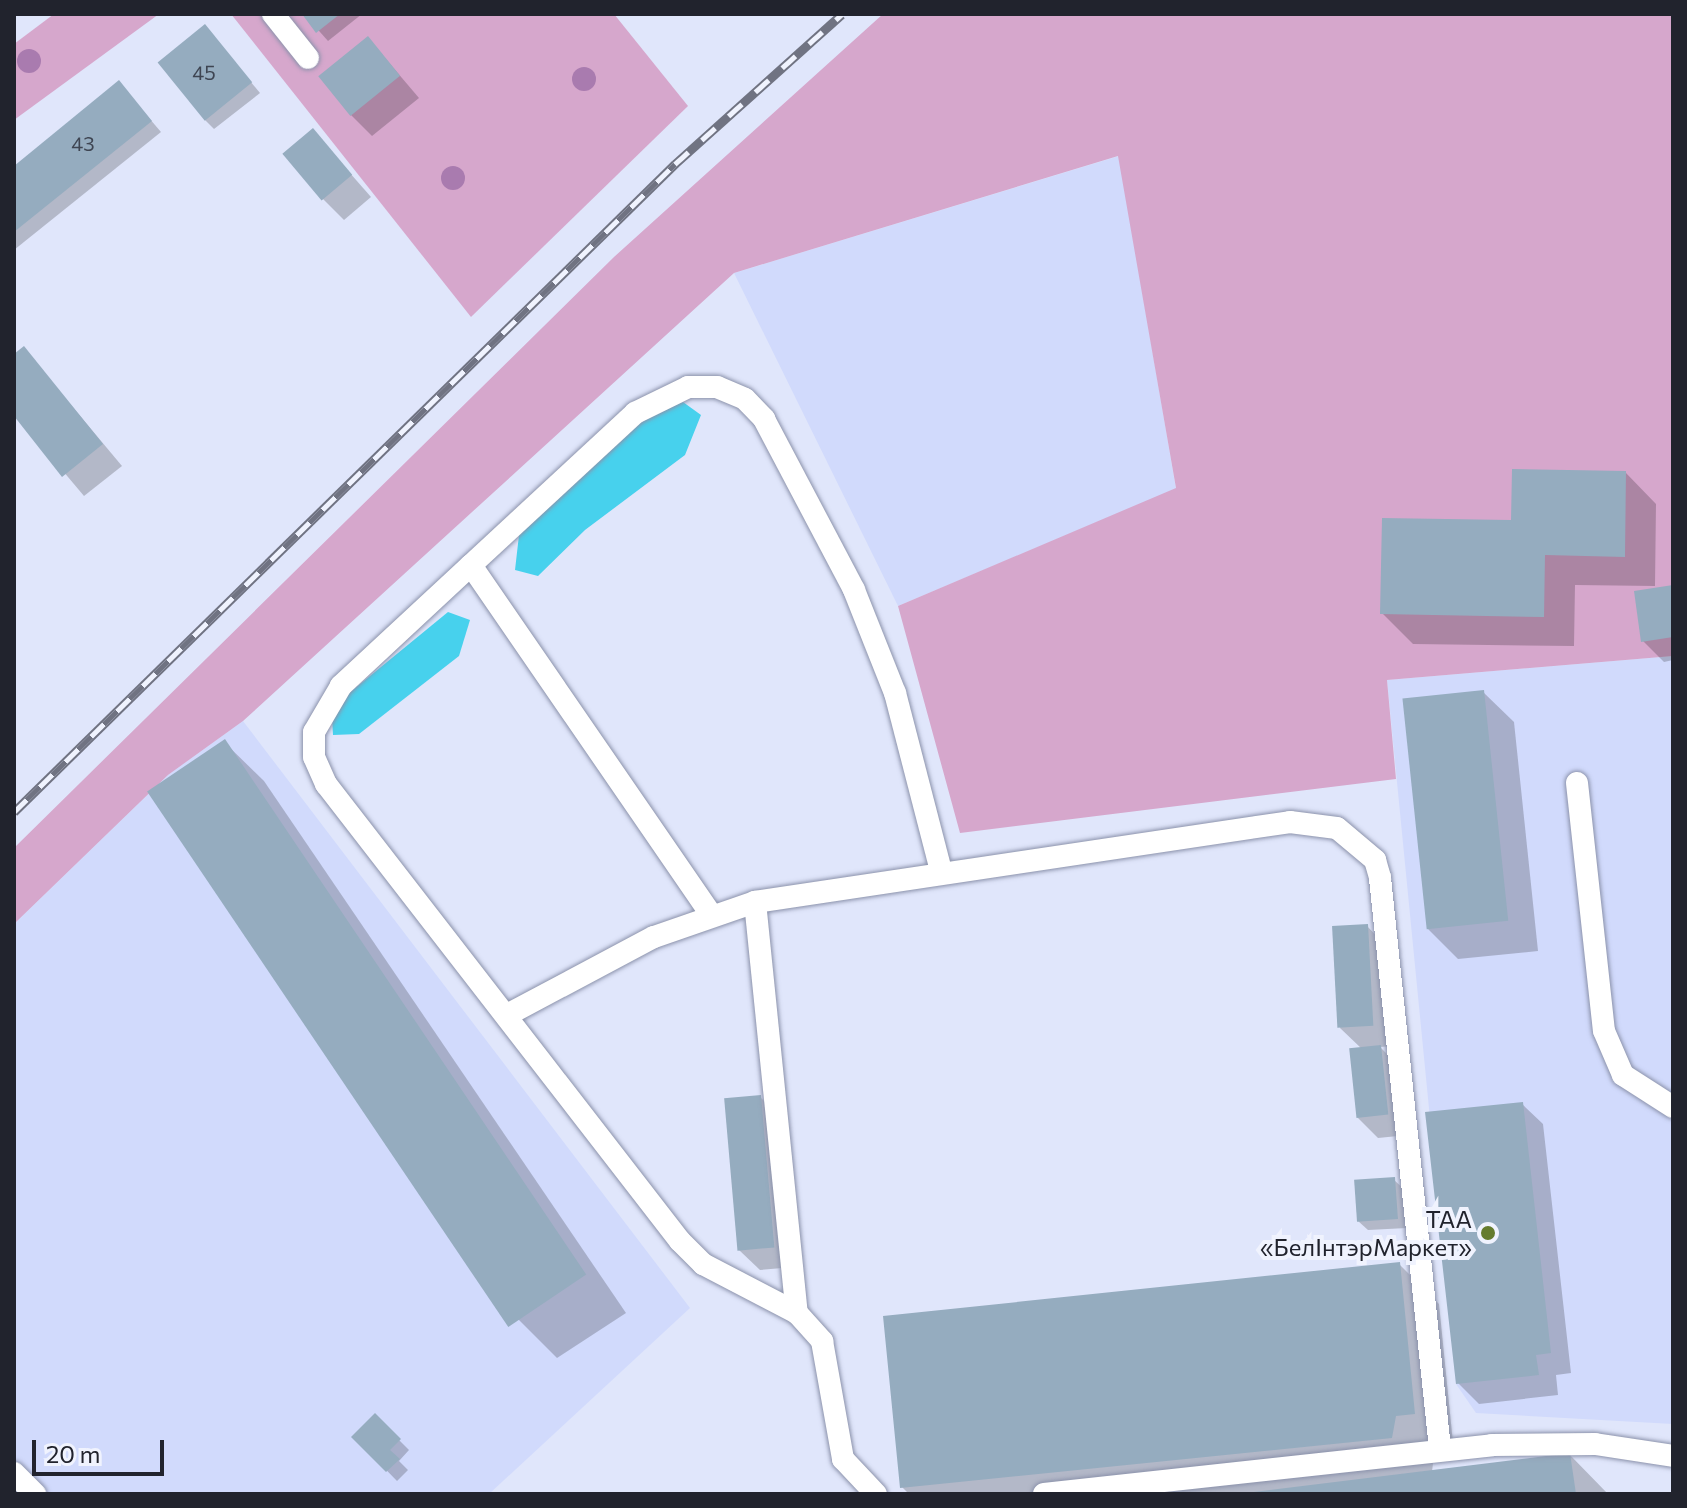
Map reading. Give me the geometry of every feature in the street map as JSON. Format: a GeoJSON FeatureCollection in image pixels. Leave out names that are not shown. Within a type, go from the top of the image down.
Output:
{"type":"FeatureCollection","features":[{"type":"Feature","properties":{"kind":"lane"},"geometry":{"type":"LineString","coordinates":[[273,14],[308,58]]}},
{"type":"Feature","properties":{"kind":"lane"},"geometry":{"type":"LineString","coordinates":[[876,1494],[843,1459],[822,1341],[797,1313],[696,1257],[326,784],[314,757],[314,732],[341,686],[635,413],[688,387],[717,387],[745,399],[764,419],[876,640],[941,871]]}},
{"type":"Feature","properties":{"kind":"lane"},"geometry":{"type":"LineString","coordinates":[[471,565],[710,913]]}},
{"type":"Feature","properties":{"kind":"lane"},"geometry":{"type":"LineString","coordinates":[[1577,783],[1607,1041],[1623,1075],[1673,1107]]}},
{"type":"Feature","properties":{"kind":"lane"},"geometry":{"type":"LineString","coordinates":[[507,1015],[710,913],[755,902],[941,871],[1290,822],[1337,828],[1361,844],[1380,878],[1440,1449]]}},
{"type":"Feature","properties":{"kind":"lane"},"geometry":{"type":"LineString","coordinates":[[755,902],[797,1313]]}},
{"type":"Feature","properties":{"kind":"lane"},"geometry":{"type":"LineString","coordinates":[[1044,1494],[1440,1449],[1549,1442],[1673,1456]]}},
{"type":"Feature","properties":{"kind":"lane"},"geometry":{"type":"LineString","coordinates":[[14,1473],[35,1494]]}},
{"type":"Feature","properties":{"kind":"shaded area"},"geometry":{"type":"Polygon","coordinates":[[[54,14],[159,14],[14,120],[14,44],[54,14]]]}},
{"type":"Feature","properties":{"kind":"shaded area"},"geometry":{"type":"Polygon","coordinates":[[[231,14],[614,14],[688,106],[471,317],[231,14]]]}},
{"type":"Feature","properties":{"kind":"shaded area"},"geometry":{"type":"Polygon","coordinates":[[[883,14],[1673,14],[1673,656],[1387,680],[1396,779],[960,833],[898,606],[1176,488],[1118,156],[734,273],[243,721],[168,775],[14,924],[14,848],[614,257],[883,14]]]}},
{"type":"Feature","properties":{"kind":"shaded area"},"geometry":{"type":"Polygon","coordinates":[[[1119,156],[1176,489],[898,606],[734,273],[1119,156]]]}},
{"type":"Feature","properties":{"kind":"shaded area","name":"ТАА «БелІнтэрМаркет»"},"geometry":{"type":"Polygon","coordinates":[[[1673,656],[1673,1424],[1476,1413],[1456,1384],[1387,680],[1673,656]]]}},
{"type":"Feature","properties":{"kind":"shaded area"},"geometry":{"type":"Polygon","coordinates":[[[243,721],[690,1308],[489,1494],[14,1494],[14,924],[168,775],[243,721]]]}},
{"type":"Feature","properties":{"kind":"water"},"geometry":{"type":"Polygon","coordinates":[[[683,402],[701,415],[685,455],[585,530],[538,576],[515,570],[519,535],[645,418],[683,402]]]}},
{"type":"Feature","properties":{"kind":"water"},"geometry":{"type":"Polygon","coordinates":[[[448,612],[470,620],[459,656],[359,734],[333,735],[332,718],[348,694],[448,612]]]}},
{"type":"Feature","properties":{"kind":"building"},"geometry":{"type":"Polygon","coordinates":[[[302,14],[340,14],[316,33],[302,14]]]}},
{"type":"Feature","properties":{"kind":"building"},"geometry":{"type":"Polygon","coordinates":[[[205,24],[252,82],[205,121],[158,62],[205,24]]]}},
{"type":"Feature","properties":{"kind":"building"},"geometry":{"type":"Polygon","coordinates":[[[368,36],[400,76],[350,116],[318,76],[368,36]]]}},
{"type":"Feature","properties":{"kind":"building"},"geometry":{"type":"Polygon","coordinates":[[[119,80],[152,121],[14,232],[14,166],[119,80]]]}},
{"type":"Feature","properties":{"kind":"building"},"geometry":{"type":"Polygon","coordinates":[[[313,128],[352,175],[322,200],[282,154],[313,128]]]}},
{"type":"Feature","properties":{"kind":"building"},"geometry":{"type":"Polygon","coordinates":[[[24,346],[103,444],[62,477],[14,416],[14,354],[24,346]]]}},
{"type":"Feature","properties":{"kind":"building"},"geometry":{"type":"Polygon","coordinates":[[[1512,469],[1626,471],[1625,557],[1545,555],[1544,617],[1380,614],[1382,518],[1511,520],[1512,469]]]}},
{"type":"Feature","properties":{"kind":"building"},"geometry":{"type":"Polygon","coordinates":[[[1673,585],[1673,637],[1641,642],[1634,591],[1673,585]]]}},
{"type":"Feature","properties":{"kind":"building"},"geometry":{"type":"Polygon","coordinates":[[[1484,690],[1508,921],[1427,929],[1402,699],[1484,690]]]}},
{"type":"Feature","properties":{"kind":"building"},"geometry":{"type":"Polygon","coordinates":[[[225,739],[586,1275],[508,1327],[147,792],[225,739]]]}},
{"type":"Feature","properties":{"kind":"building"},"geometry":{"type":"Polygon","coordinates":[[[1368,924],[1373,1026],[1337,1028],[1332,926],[1368,924]]]}},
{"type":"Feature","properties":{"kind":"building"},"geometry":{"type":"Polygon","coordinates":[[[1381,1045],[1388,1115],[1356,1118],[1349,1048],[1381,1045]]]}},
{"type":"Feature","properties":{"kind":"building"},"geometry":{"type":"Polygon","coordinates":[[[761,1095],[774,1247],[737,1251],[724,1098],[761,1095]]]}},
{"type":"Feature","properties":{"kind":"building","name":"ТАА «БелІнтэрМаркет»"},"geometry":{"type":"Polygon","coordinates":[[[1523,1102],[1551,1353],[1536,1355],[1539,1375],[1456,1384],[1425,1112],[1523,1102]]]}},
{"type":"Feature","properties":{"kind":"building"},"geometry":{"type":"Polygon","coordinates":[[[1395,1177],[1398,1219],[1357,1222],[1354,1180],[1395,1177]]]}},
{"type":"Feature","properties":{"kind":"building"},"geometry":{"type":"Polygon","coordinates":[[[1400,1262],[1415,1414],[1396,1416],[1392,1438],[900,1488],[883,1316],[1400,1262]]]}},
{"type":"Feature","properties":{"kind":"building"},"geometry":{"type":"Polygon","coordinates":[[[375,1413],[401,1439],[390,1450],[400,1459],[386,1472],[351,1437],[375,1413]]]}},
{"type":"Feature","properties":{"kind":"building"},"geometry":{"type":"Polygon","coordinates":[[[1570,1453],[1576,1494],[1254,1494],[1254,1492],[1570,1453]]]}},
{"type":"Feature","properties":{"kind":"railway"},"geometry":{"type":"LineString","coordinates":[[14,812],[675,164],[842,14]]}},
{"type":"Feature","properties":{"kind":"place","name":"ТАА «БелІнтэрМаркет»"},"geometry":{"type":"Point","coordinates":[1488,1233]}}]}
